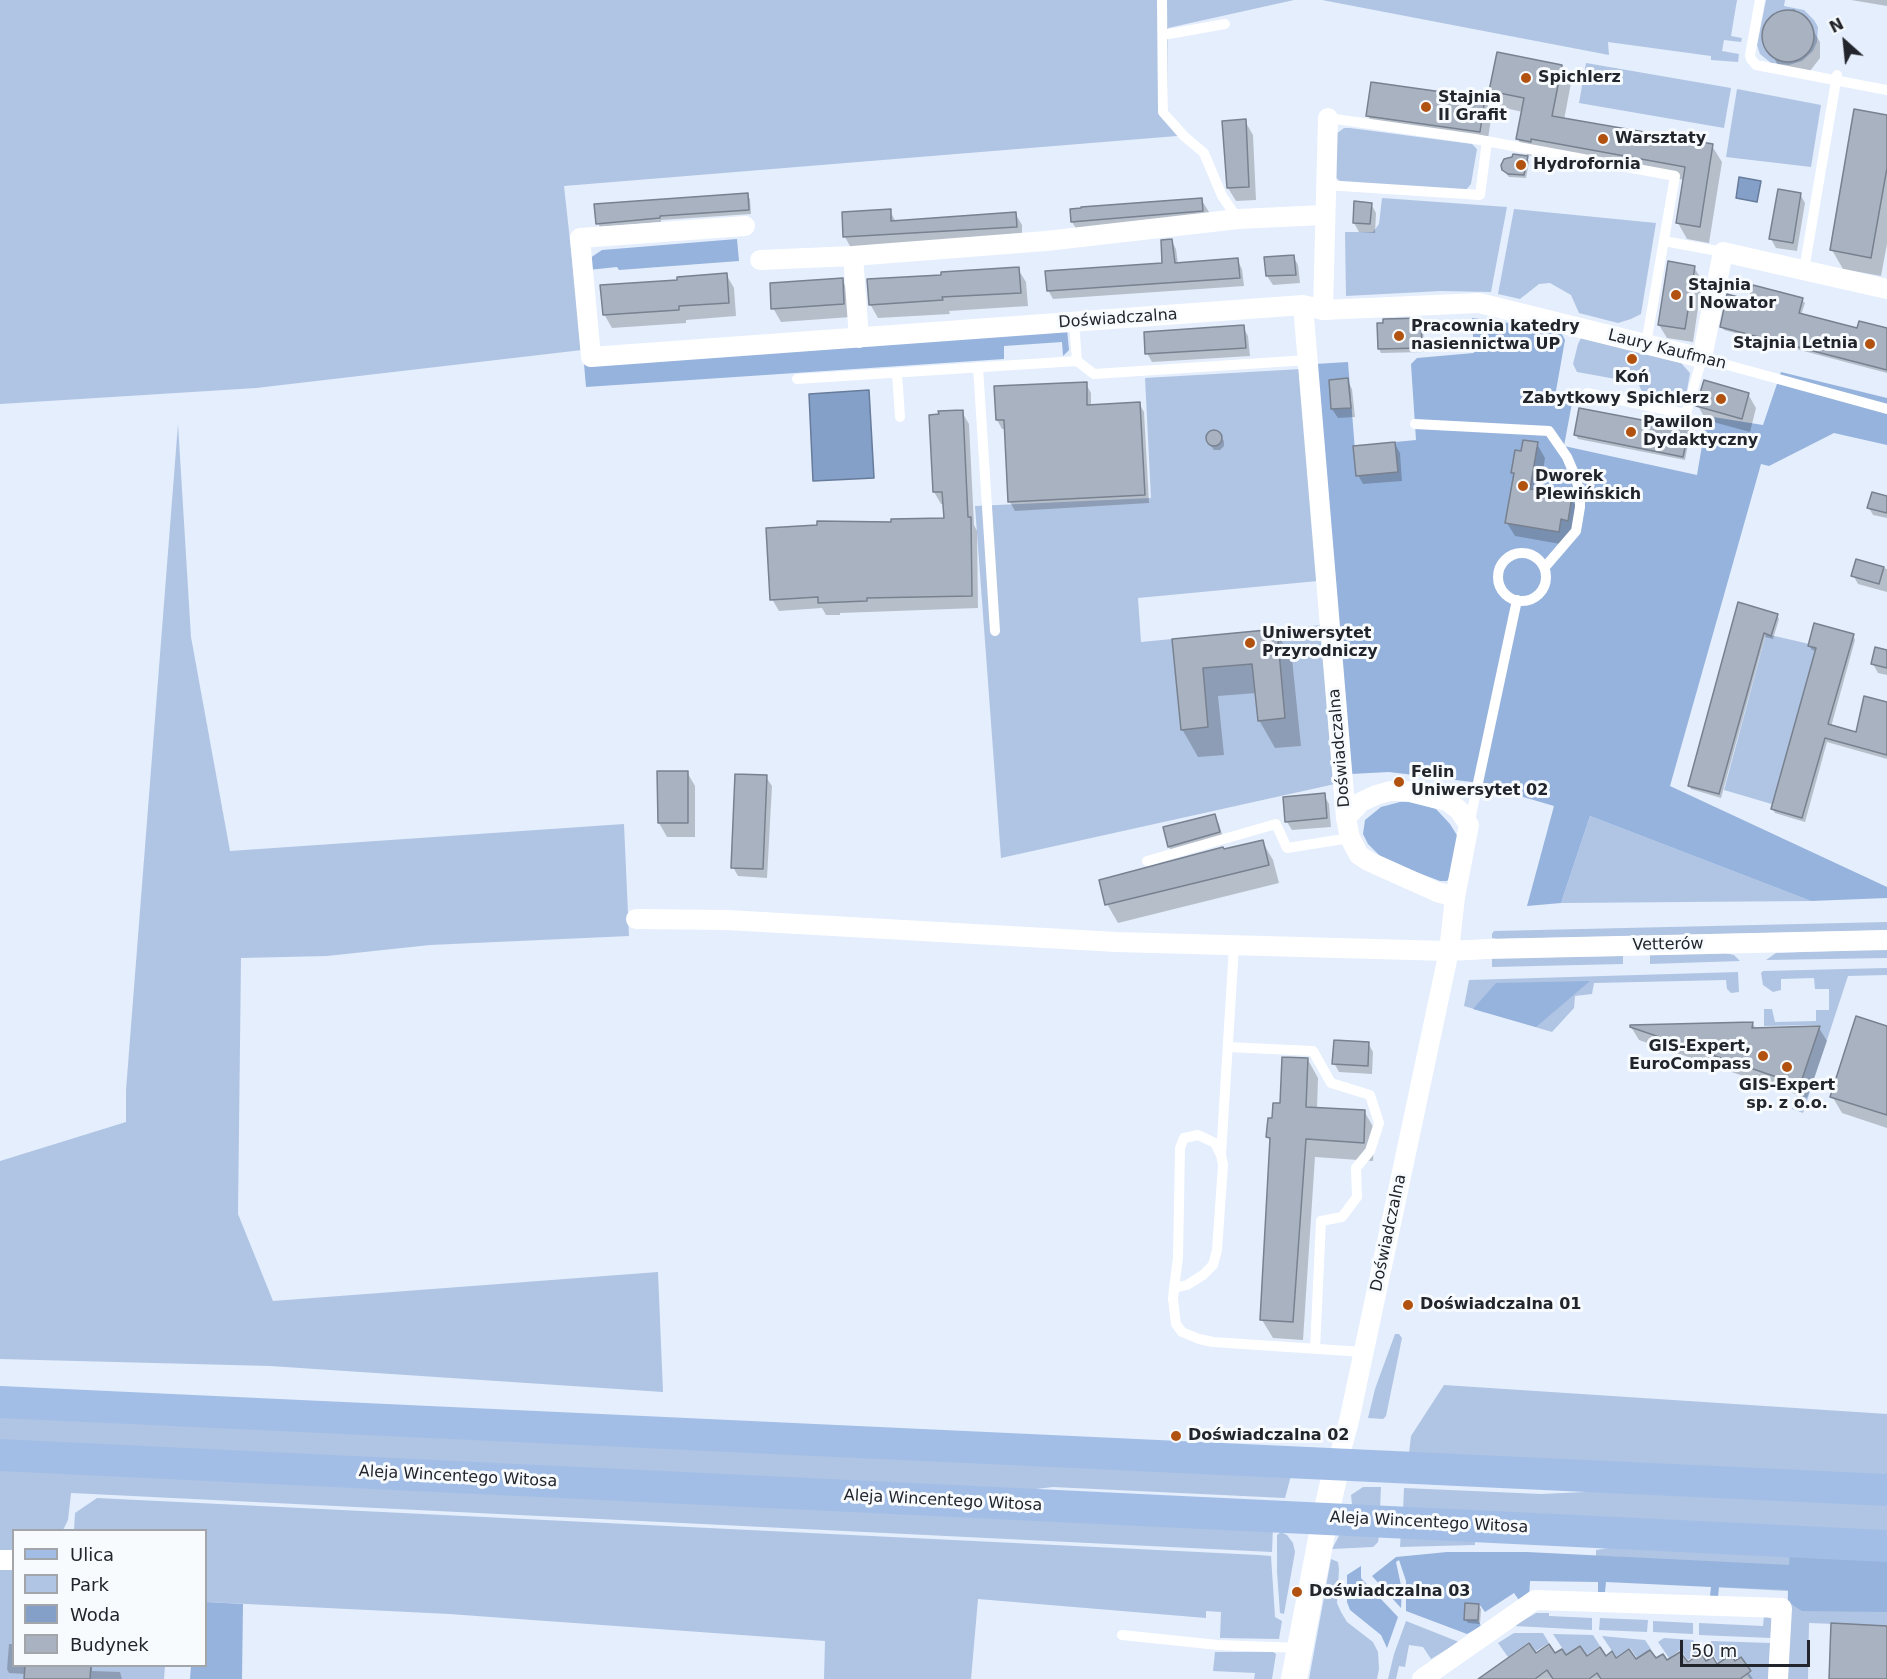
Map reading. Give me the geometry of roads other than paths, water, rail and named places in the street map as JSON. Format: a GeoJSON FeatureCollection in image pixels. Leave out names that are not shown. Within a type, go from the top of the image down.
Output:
{"type":"FeatureCollection","features":[{"type":"Feature","properties":{"kind":"main road"},"geometry":{"type":"LineString","coordinates":[[0,1402],[1887,1490]]}},
{"type":"Feature","properties":{"kind":"main road","name":"Aleja Wincentego Witosa"},"geometry":{"type":"LineString","coordinates":[[0,1455],[1887,1546]]}},
{"type":"Feature","properties":{"kind":"street"},"geometry":{"type":"LineString","coordinates":[[1323,310],[1328,118]]}},
{"type":"Feature","properties":{"kind":"street"},"geometry":{"type":"LineString","coordinates":[[760,260],[1046,242],[1238,219],[1324,215]]}},
{"type":"Feature","properties":{"kind":"street","name":"Doświadczalna"},"geometry":{"type":"LineString","coordinates":[[745,226],[580,238],[591,357],[1303,305],[1346,818],[1350,838],[1356,850],[1368,861],[1437,892],[1455,897],[1449,951],[1349,1421],[1325,1518],[1294,1679]]}},
{"type":"Feature","properties":{"kind":"street"},"geometry":{"type":"LineString","coordinates":[[1702,358],[1723,252],[1887,289]]}},
{"type":"Feature","properties":{"kind":"street"},"geometry":{"type":"LineString","coordinates":[[853,255],[859,338]]}},
{"type":"Feature","properties":{"kind":"street","name":"Laury Kaufman"},"geometry":{"type":"LineString","coordinates":[[1303,305],[1323,310],[1479,303],[1702,358]]}},
{"type":"Feature","properties":{"kind":"street"},"geometry":{"type":"LineString","coordinates":[[1346,818],[1361,802],[1390,791],[1406,791],[1447,801],[1459,810],[1469,825],[1455,897]]}},
{"type":"Feature","properties":{"kind":"street","name":"Vetterów"},"geometry":{"type":"LineString","coordinates":[[636,919],[727,920],[1116,942],[1449,951],[1887,940]]}},
{"type":"Feature","properties":{"kind":"street"},"geometry":{"type":"LineString","coordinates":[[1422,1679],[1534,1600],[1782,1608],[1778,1679]]}},
{"type":"Feature","properties":{"kind":"lane"},"geometry":{"type":"LineString","coordinates":[[1162,0],[1163,111],[1184,136],[1204,153],[1222,196],[1238,219]]}},
{"type":"Feature","properties":{"kind":"lane"},"geometry":{"type":"LineString","coordinates":[[1760,0],[1750,55],[1753,62],[1760,66],[1836,77],[1887,90]]}},
{"type":"Feature","properties":{"kind":"lane"},"geometry":{"type":"LineString","coordinates":[[1163,35],[1225,24]]}},
{"type":"Feature","properties":{"kind":"lane"},"geometry":{"type":"LineString","coordinates":[[1804,270],[1836,77]]}},
{"type":"Feature","properties":{"kind":"lane"},"geometry":{"type":"LineString","coordinates":[[1328,118],[1487,141],[1675,176],[1646,344]]}},
{"type":"Feature","properties":{"kind":"lane"},"geometry":{"type":"LineString","coordinates":[[1325,185],[1480,195],[1487,141]]}},
{"type":"Feature","properties":{"kind":"lane"},"geometry":{"type":"LineString","coordinates":[[1664,241],[1723,252]]}},
{"type":"Feature","properties":{"kind":"lane"},"geometry":{"type":"LineString","coordinates":[[1074,322],[1077,361]]}},
{"type":"Feature","properties":{"kind":"lane"},"geometry":{"type":"LineString","coordinates":[[1587,393],[1686,414],[1702,358]]}},
{"type":"Feature","properties":{"kind":"lane","name":"Laury Kaufman"},"geometry":{"type":"LineString","coordinates":[[1702,358],[1887,409]]}},
{"type":"Feature","properties":{"kind":"lane"},"geometry":{"type":"LineString","coordinates":[[797,379],[1077,361],[1094,374],[1308,360]]}},
{"type":"Feature","properties":{"kind":"lane"},"geometry":{"type":"LineString","coordinates":[[978,367],[995,631]]}},
{"type":"Feature","properties":{"kind":"lane"},"geometry":{"type":"LineString","coordinates":[[897,373],[900,417]]}},
{"type":"Feature","properties":{"kind":"lane"},"geometry":{"type":"LineString","coordinates":[[1415,424],[1550,430],[1567,457],[1576,478],[1580,507],[1576,531],[1545,567]]}},
{"type":"Feature","properties":{"kind":"lane"},"geometry":{"type":"LineString","coordinates":[[1525,553],[1535,556],[1545,567],[1547,575],[1542,591],[1529,600],[1517,600],[1507,596],[1499,583],[1498,574],[1505,560],[1516,554],[1525,553]]}},
{"type":"Feature","properties":{"kind":"lane"},"geometry":{"type":"LineString","coordinates":[[1469,825],[1517,600]]}},
{"type":"Feature","properties":{"kind":"lane"},"geometry":{"type":"LineString","coordinates":[[1147,861],[1276,824],[1287,848],[1350,838]]}},
{"type":"Feature","properties":{"kind":"lane"},"geometry":{"type":"LineString","coordinates":[[1174,1288],[1188,1285],[1213,1265],[1217,1250],[1234,946]]}},
{"type":"Feature","properties":{"kind":"lane"},"geometry":{"type":"LineString","coordinates":[[1228,1047],[1313,1051],[1331,1083],[1370,1095],[1379,1123],[1370,1151],[1356,1168],[1357,1197],[1342,1217],[1320,1221],[1315,1349]]}},
{"type":"Feature","properties":{"kind":"lane"},"geometry":{"type":"LineString","coordinates":[[1221,1155],[1215,1143],[1198,1135],[1184,1138],[1180,1148],[1178,1258],[1174,1288],[1176,1324],[1182,1332],[1199,1340],[1234,1345],[1363,1352]]}},
{"type":"Feature","properties":{"kind":"lane"},"geometry":{"type":"LineString","coordinates":[[1122,1635],[1218,1645],[1301,1648]]}},
{"type":"Feature","properties":{"kind":"water"},"geometry":{"type":"Polygon","coordinates":[[[1739,177],[1761,181],[1757,202],[1736,198],[1739,177]]]}},
{"type":"Feature","properties":{"kind":"water"},"geometry":{"type":"Polygon","coordinates":[[[869,390],[874,478],[813,481],[809,394],[869,390]]]}},
{"type":"Feature","properties":{"kind":"place","name":"Spichlerz"},"geometry":{"type":"Point","coordinates":[1526,78]}},
{"type":"Feature","properties":{"kind":"place","name":"Stajnia II Grafit"},"geometry":{"type":"Point","coordinates":[1426,107]}},
{"type":"Feature","properties":{"kind":"place","name":"Warsztaty"},"geometry":{"type":"Point","coordinates":[1603,139]}},
{"type":"Feature","properties":{"kind":"place","name":"Hydrofornia"},"geometry":{"type":"Point","coordinates":[1521,165]}},
{"type":"Feature","properties":{"kind":"place","name":"Stajnia I Nowator"},"geometry":{"type":"Point","coordinates":[1676,295]}},
{"type":"Feature","properties":{"kind":"place","name":"Pracownia katedry nasiennictwa UP"},"geometry":{"type":"Point","coordinates":[1399,336]}},
{"type":"Feature","properties":{"kind":"place","name":"Stajnia Letnia"},"geometry":{"type":"Point","coordinates":[1870,344]}},
{"type":"Feature","properties":{"kind":"place","name":"Koń"},"geometry":{"type":"Point","coordinates":[1632,359]}},
{"type":"Feature","properties":{"kind":"place","name":"Zabytkowy Spichlerz"},"geometry":{"type":"Point","coordinates":[1721,399]}},
{"type":"Feature","properties":{"kind":"place","name":"Pawilon Dydaktyczny"},"geometry":{"type":"Point","coordinates":[1631,432]}},
{"type":"Feature","properties":{"kind":"place","name":"Dworek Plewińskich"},"geometry":{"type":"Point","coordinates":[1523,486]}},
{"type":"Feature","properties":{"kind":"place","name":"Uniwersytet Przyrodniczy"},"geometry":{"type":"Point","coordinates":[1250,643]}},
{"type":"Feature","properties":{"kind":"place","name":"Felin Uniwersytet 02"},"geometry":{"type":"Point","coordinates":[1399,782]}},
{"type":"Feature","properties":{"kind":"place","name":"GIS-Expert, EuroCompass"},"geometry":{"type":"Point","coordinates":[1763,1056]}},
{"type":"Feature","properties":{"kind":"place","name":"GIS-Expert sp. z o.o."},"geometry":{"type":"Point","coordinates":[1787,1067]}},
{"type":"Feature","properties":{"kind":"place","name":"Doświadczalna 01"},"geometry":{"type":"Point","coordinates":[1408,1305]}},
{"type":"Feature","properties":{"kind":"place","name":"Doświadczalna 02"},"geometry":{"type":"Point","coordinates":[1176,1436]}},
{"type":"Feature","properties":{"kind":"place","name":"Doświadczalna 03"},"geometry":{"type":"Point","coordinates":[1297,1592]}}]}
